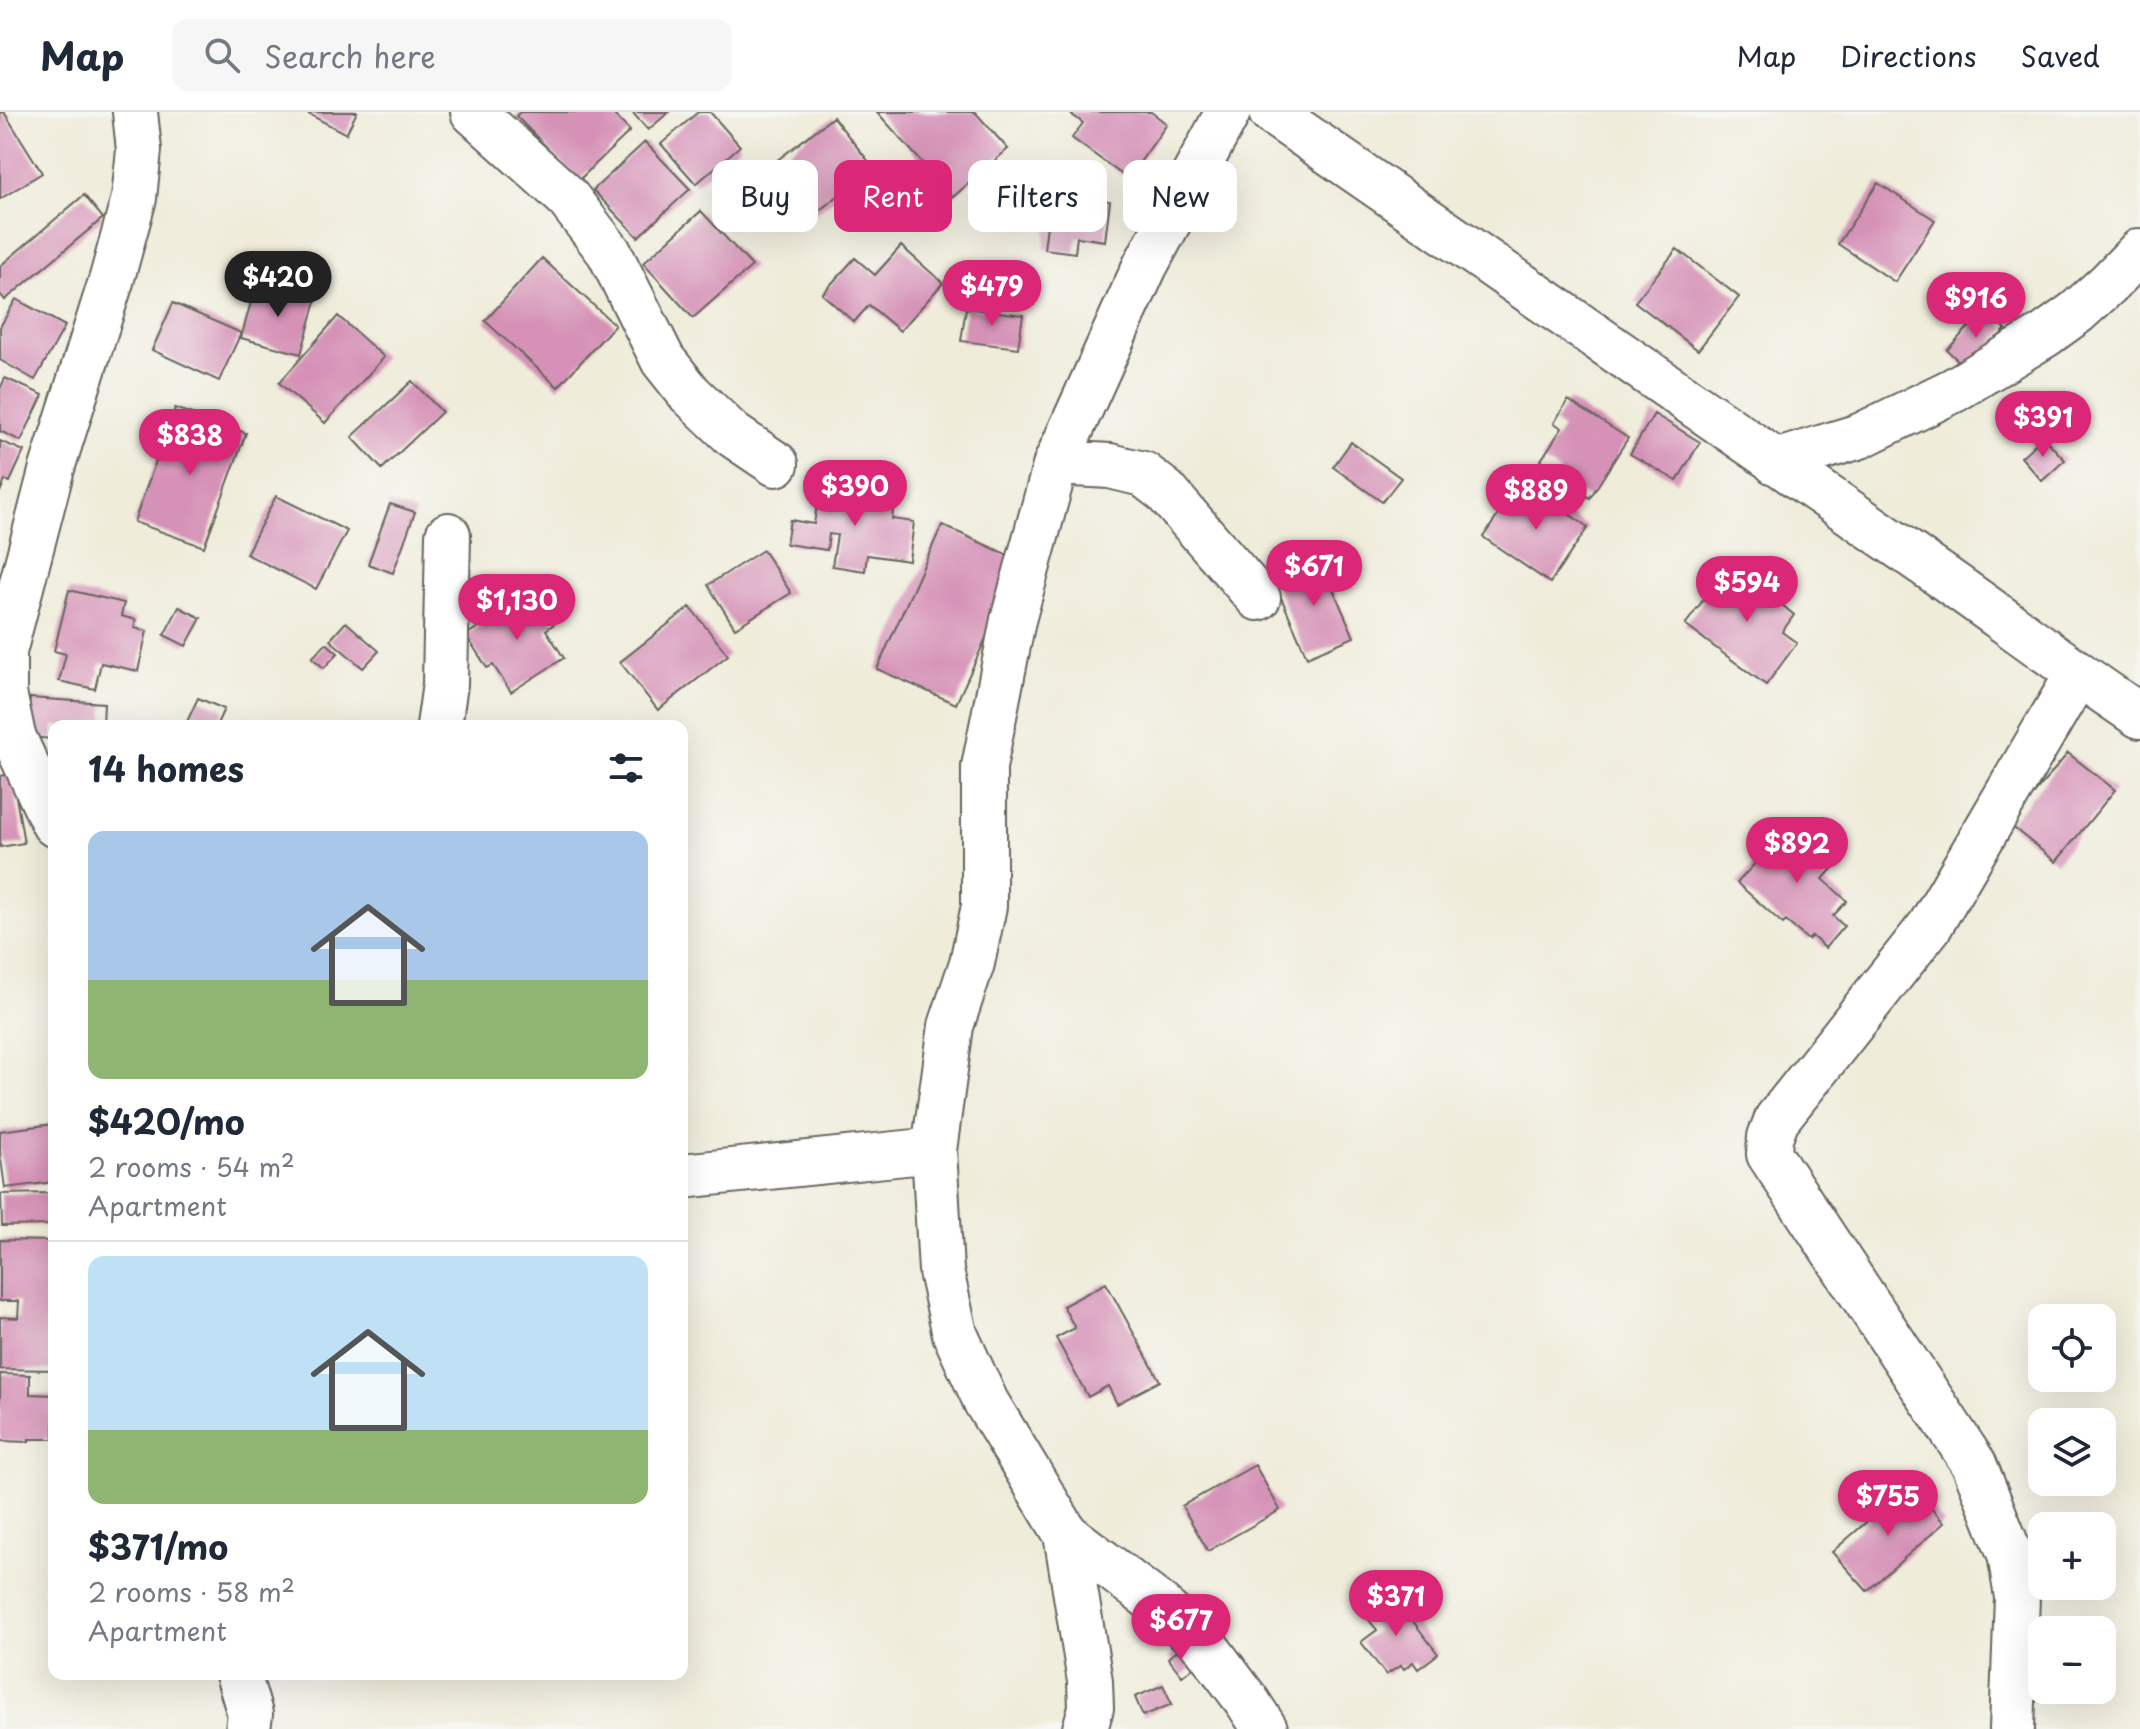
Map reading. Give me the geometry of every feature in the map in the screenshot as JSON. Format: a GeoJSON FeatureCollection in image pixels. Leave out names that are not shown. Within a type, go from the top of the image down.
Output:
{"type":"FeatureCollection","features":[{"type":"Feature","properties":{"kind":"street"},"geometry":{"type":"LineString","coordinates":[[48,811],[13,736],[4,693],[4,652],[52,468],[134,198],[139,150],[135,112]]}},
{"type":"Feature","properties":{"kind":"street"},"geometry":{"type":"LineString","coordinates":[[473,112],[566,196],[609,252],[663,360],[690,394],[733,435],[776,464]]}},
{"type":"Feature","properties":{"kind":"street"},"geometry":{"type":"LineString","coordinates":[[1228,112],[1145,266],[1056,463],[1013,620],[987,755],[984,906],[972,963],[951,1026],[934,1150],[941,1271],[955,1334],[986,1402],[1066,1534],[1157,1603],[1204,1644],[1265,1729]]}},
{"type":"Feature","properties":{"kind":"street"},"geometry":{"type":"LineString","coordinates":[[1271,112],[2140,716]]}},
{"type":"Feature","properties":{"kind":"street"},"geometry":{"type":"LineString","coordinates":[[1775,462],[1860,436],[1954,390],[2077,312],[2140,251]]}},
{"type":"Feature","properties":{"kind":"street"},"geometry":{"type":"LineString","coordinates":[[1056,463],[1110,466],[1143,474],[1165,491],[1258,598]]}},
{"type":"Feature","properties":{"kind":"street"},"geometry":{"type":"LineString","coordinates":[[440,720],[445,684],[448,535]]}},
{"type":"Feature","properties":{"kind":"street"},"geometry":{"type":"LineString","coordinates":[[2012,1729],[2017,1597],[2010,1554],[1974,1464],[1769,1154],[1770,1137],[1777,1119],[1930,926],[2077,675]]}},
{"type":"Feature","properties":{"kind":"street"},"geometry":{"type":"LineString","coordinates":[[688,1175],[934,1150]]}},
{"type":"Feature","properties":{"kind":"street"},"geometry":{"type":"LineString","coordinates":[[1066,1534],[1090,1681],[1091,1708],[1085,1729]]}},
{"type":"Feature","properties":{"kind":"street"},"geometry":{"type":"LineString","coordinates":[[240,1680],[250,1714],[248,1729]]}},
{"type":"Feature","properties":{"kind":"building"},"geometry":{"type":"Polygon","coordinates":[[[0,112],[4,112],[42,173],[0,199],[0,112]]]}},
{"type":"Feature","properties":{"kind":"building"},"geometry":{"type":"Polygon","coordinates":[[[305,112],[357,112],[346,134],[305,112]]]}},
{"type":"Feature","properties":{"kind":"building"},"geometry":{"type":"Polygon","coordinates":[[[520,112],[611,112],[630,131],[579,180],[516,116],[520,112]]]}},
{"type":"Feature","properties":{"kind":"building"},"geometry":{"type":"Polygon","coordinates":[[[632,112],[669,112],[648,130],[632,112]]]}},
{"type":"Feature","properties":{"kind":"building"},"geometry":{"type":"Polygon","coordinates":[[[698,112],[710,112],[740,146],[724,160],[712,160],[712,170],[696,184],[661,144],[698,112]]]}},
{"type":"Feature","properties":{"kind":"building"},"geometry":{"type":"Polygon","coordinates":[[[877,112],[975,112],[1008,149],[995,160],[968,160],[968,184],[953,197],[952,160],[920,160],[877,112]]]}},
{"type":"Feature","properties":{"kind":"building"},"geometry":{"type":"Polygon","coordinates":[[[1068,112],[1151,112],[1167,124],[1141,160],[1123,160],[1123,175],[1107,164],[1107,160],[1102,160],[1072,138],[1083,123],[1068,112]]]}},
{"type":"Feature","properties":{"kind":"building"},"geometry":{"type":"Polygon","coordinates":[[[833,117],[868,160],[834,160],[834,199],[818,211],[818,160],[778,160],[833,117]]]}},
{"type":"Feature","properties":{"kind":"building"},"geometry":{"type":"Polygon","coordinates":[[[645,142],[690,189],[638,237],[593,190],[645,142]]]}},
{"type":"Feature","properties":{"kind":"building"},"geometry":{"type":"Polygon","coordinates":[[[1878,183],[1935,220],[1895,282],[1838,244],[1878,183]]]}},
{"type":"Feature","properties":{"kind":"building"},"geometry":{"type":"Polygon","coordinates":[[[84,195],[103,218],[5,300],[0,294],[0,266],[84,195]]]}},
{"type":"Feature","properties":{"kind":"building"},"geometry":{"type":"Polygon","coordinates":[[[701,211],[712,223],[712,232],[720,232],[752,266],[693,318],[643,263],[701,211]]]}},
{"type":"Feature","properties":{"kind":"building"},"geometry":{"type":"Polygon","coordinates":[[[1046,232],[1106,232],[1105,241],[1077,237],[1075,253],[1044,249],[1046,232]]]}},
{"type":"Feature","properties":{"kind":"building"},"geometry":{"type":"Polygon","coordinates":[[[901,246],[943,283],[900,331],[869,305],[854,322],[822,294],[855,258],[875,275],[901,246]]]}},
{"type":"Feature","properties":{"kind":"building"},"geometry":{"type":"Polygon","coordinates":[[[1677,249],[1739,297],[1698,350],[1635,302],[1677,249]]]}},
{"type":"Feature","properties":{"kind":"building"},"geometry":{"type":"Polygon","coordinates":[[[542,258],[615,325],[558,387],[485,321],[542,258]]]}},
{"type":"Feature","properties":{"kind":"building"},"geometry":{"type":"Polygon","coordinates":[[[256,284],[316,301],[301,354],[241,338],[256,284]]]}},
{"type":"Feature","properties":{"kind":"building"},"geometry":{"type":"Polygon","coordinates":[[[16,299],[65,326],[35,380],[0,360],[0,327],[16,299]]]}},
{"type":"Feature","properties":{"kind":"building"},"geometry":{"type":"Polygon","coordinates":[[[173,303],[241,333],[219,381],[152,350],[173,303]]]}},
{"type":"Feature","properties":{"kind":"building"},"geometry":{"type":"Polygon","coordinates":[[[966,308],[1023,315],[1018,348],[961,341],[966,308]]]}},
{"type":"Feature","properties":{"kind":"building"},"geometry":{"type":"Polygon","coordinates":[[[1985,310],[2006,329],[1968,370],[1947,350],[1985,310]]]}},
{"type":"Feature","properties":{"kind":"building"},"geometry":{"type":"Polygon","coordinates":[[[338,316],[384,357],[325,423],[279,383],[338,316]]]}},
{"type":"Feature","properties":{"kind":"building"},"geometry":{"type":"Polygon","coordinates":[[[5,378],[43,395],[21,441],[0,431],[0,389],[5,378]]]}},
{"type":"Feature","properties":{"kind":"building"},"geometry":{"type":"Polygon","coordinates":[[[412,381],[442,412],[382,469],[352,437],[412,381]]]}},
{"type":"Feature","properties":{"kind":"building"},"geometry":{"type":"Polygon","coordinates":[[[1568,400],[1628,438],[1590,498],[1557,477],[1560,472],[1541,460],[1562,428],[1554,423],[1568,400]]]}},
{"type":"Feature","properties":{"kind":"building"},"geometry":{"type":"Polygon","coordinates":[[[175,408],[246,433],[204,547],[134,522],[175,408]]]}},
{"type":"Feature","properties":{"kind":"building"},"geometry":{"type":"Polygon","coordinates":[[[1654,414],[1700,442],[1677,481],[1630,454],[1654,414]]]}},
{"type":"Feature","properties":{"kind":"building"},"geometry":{"type":"Polygon","coordinates":[[[2043,437],[2065,460],[2042,481],[2021,457],[2043,437]]]}},
{"type":"Feature","properties":{"kind":"building"},"geometry":{"type":"Polygon","coordinates":[[[0,441],[24,451],[10,482],[5,480],[0,492],[0,441]]]}},
{"type":"Feature","properties":{"kind":"building"},"geometry":{"type":"Polygon","coordinates":[[[1351,442],[1401,478],[1382,502],[1333,467],[1351,442]]]}},
{"type":"Feature","properties":{"kind":"building"},"geometry":{"type":"Polygon","coordinates":[[[1521,482],[1588,527],[1550,583],[1483,537],[1521,482]]]}},
{"type":"Feature","properties":{"kind":"building"},"geometry":{"type":"Polygon","coordinates":[[[844,484],[877,489],[875,499],[894,502],[892,519],[914,522],[909,561],[867,555],[865,571],[832,566],[837,535],[829,534],[827,550],[786,544],[790,520],[814,524],[819,491],[842,495],[844,484]]]}},
{"type":"Feature","properties":{"kind":"building"},"geometry":{"type":"Polygon","coordinates":[[[276,496],[347,531],[316,589],[246,554],[276,496]]]}},
{"type":"Feature","properties":{"kind":"building"},"geometry":{"type":"Polygon","coordinates":[[[390,504],[415,512],[393,573],[368,564],[390,504]]]}},
{"type":"Feature","properties":{"kind":"building"},"geometry":{"type":"Polygon","coordinates":[[[942,525],[1021,561],[956,704],[877,669],[942,525]]]}},
{"type":"Feature","properties":{"kind":"building"},"geometry":{"type":"Polygon","coordinates":[[[763,550],[791,593],[735,628],[708,585],[763,550]]]}},
{"type":"Feature","properties":{"kind":"building"},"geometry":{"type":"Polygon","coordinates":[[[1320,559],[1354,637],[1307,657],[1273,579],[1320,559]]]}},
{"type":"Feature","properties":{"kind":"building"},"geometry":{"type":"Polygon","coordinates":[[[1760,570],[1790,592],[1781,604],[1794,615],[1782,632],[1797,643],[1766,685],[1685,625],[1715,584],[1724,591],[1737,574],[1750,584],[1760,570]]]}},
{"type":"Feature","properties":{"kind":"building"},"geometry":{"type":"Polygon","coordinates":[[[69,590],[124,603],[121,616],[136,620],[134,628],[147,631],[138,671],[101,663],[95,689],[59,681],[66,654],[54,651],[69,590]]]}},
{"type":"Feature","properties":{"kind":"building"},"geometry":{"type":"Polygon","coordinates":[[[533,592],[554,624],[546,630],[564,658],[511,692],[493,665],[487,668],[466,635],[533,592]]]}},
{"type":"Feature","properties":{"kind":"building"},"geometry":{"type":"Polygon","coordinates":[[[179,607],[201,618],[186,646],[164,635],[179,607]]]}},
{"type":"Feature","properties":{"kind":"building"},"geometry":{"type":"Polygon","coordinates":[[[690,607],[728,655],[658,710],[620,662],[690,607]]]}},
{"type":"Feature","properties":{"kind":"building"},"geometry":{"type":"Polygon","coordinates":[[[346,622],[379,651],[363,668],[330,640],[346,622]]]}},
{"type":"Feature","properties":{"kind":"building"},"geometry":{"type":"Polygon","coordinates":[[[326,643],[338,653],[324,668],[312,658],[326,643]]]}},
{"type":"Feature","properties":{"kind":"building"},"geometry":{"type":"Polygon","coordinates":[[[30,698],[104,703],[103,720],[48,720],[48,739],[27,737],[30,698]]]}},
{"type":"Feature","properties":{"kind":"building"},"geometry":{"type":"Polygon","coordinates":[[[198,698],[224,709],[219,720],[188,720],[198,698]]]}},
{"type":"Feature","properties":{"kind":"building"},"geometry":{"type":"Polygon","coordinates":[[[2068,753],[2115,790],[2056,862],[2009,824],[2068,753]]]}},
{"type":"Feature","properties":{"kind":"building"},"geometry":{"type":"Polygon","coordinates":[[[12,774],[24,843],[0,847],[0,776],[12,774]]]}},
{"type":"Feature","properties":{"kind":"building"},"geometry":{"type":"Polygon","coordinates":[[[1795,820],[1839,861],[1823,879],[1847,901],[1833,916],[1844,926],[1825,948],[1812,936],[1808,940],[1786,921],[1783,924],[1737,883],[1795,820]]]}},
{"type":"Feature","properties":{"kind":"building"},"geometry":{"type":"Polygon","coordinates":[[[48,1125],[48,1183],[5,1188],[0,1131],[48,1125]]]}},
{"type":"Feature","properties":{"kind":"building"},"geometry":{"type":"Polygon","coordinates":[[[48,1193],[48,1225],[2,1226],[1,1194],[48,1193]]]}},
{"type":"Feature","properties":{"kind":"building"},"geometry":{"type":"Polygon","coordinates":[[[0,1240],[48,1241],[48,1370],[0,1369],[0,1317],[18,1318],[19,1301],[0,1301],[0,1240]]]}},
{"type":"Feature","properties":{"kind":"building"},"geometry":{"type":"Polygon","coordinates":[[[1106,1283],[1160,1381],[1117,1404],[1108,1386],[1088,1397],[1056,1338],[1075,1328],[1063,1306],[1106,1283]]]}},
{"type":"Feature","properties":{"kind":"building"},"geometry":{"type":"Polygon","coordinates":[[[0,1374],[30,1375],[30,1394],[48,1395],[48,1439],[0,1441],[0,1374]]]}},
{"type":"Feature","properties":{"kind":"building"},"geometry":{"type":"Polygon","coordinates":[[[1255,1465],[1280,1510],[1208,1551],[1182,1506],[1255,1465]]]}},
{"type":"Feature","properties":{"kind":"building"},"geometry":{"type":"Polygon","coordinates":[[[1910,1484],[1944,1523],[1867,1591],[1832,1552],[1910,1484]]]}},
{"type":"Feature","properties":{"kind":"building"},"geometry":{"type":"Polygon","coordinates":[[[1390,1591],[1438,1654],[1418,1669],[1413,1662],[1404,1669],[1401,1665],[1386,1675],[1361,1642],[1377,1630],[1369,1620],[1377,1613],[1371,1605],[1390,1591]]]}},
{"type":"Feature","properties":{"kind":"building"},"geometry":{"type":"Polygon","coordinates":[[[1180,1648],[1194,1667],[1182,1676],[1168,1658],[1180,1648]]]}},
{"type":"Feature","properties":{"kind":"building"},"geometry":{"type":"Polygon","coordinates":[[[1163,1685],[1172,1704],[1143,1716],[1135,1697],[1163,1685]]]}}]}
